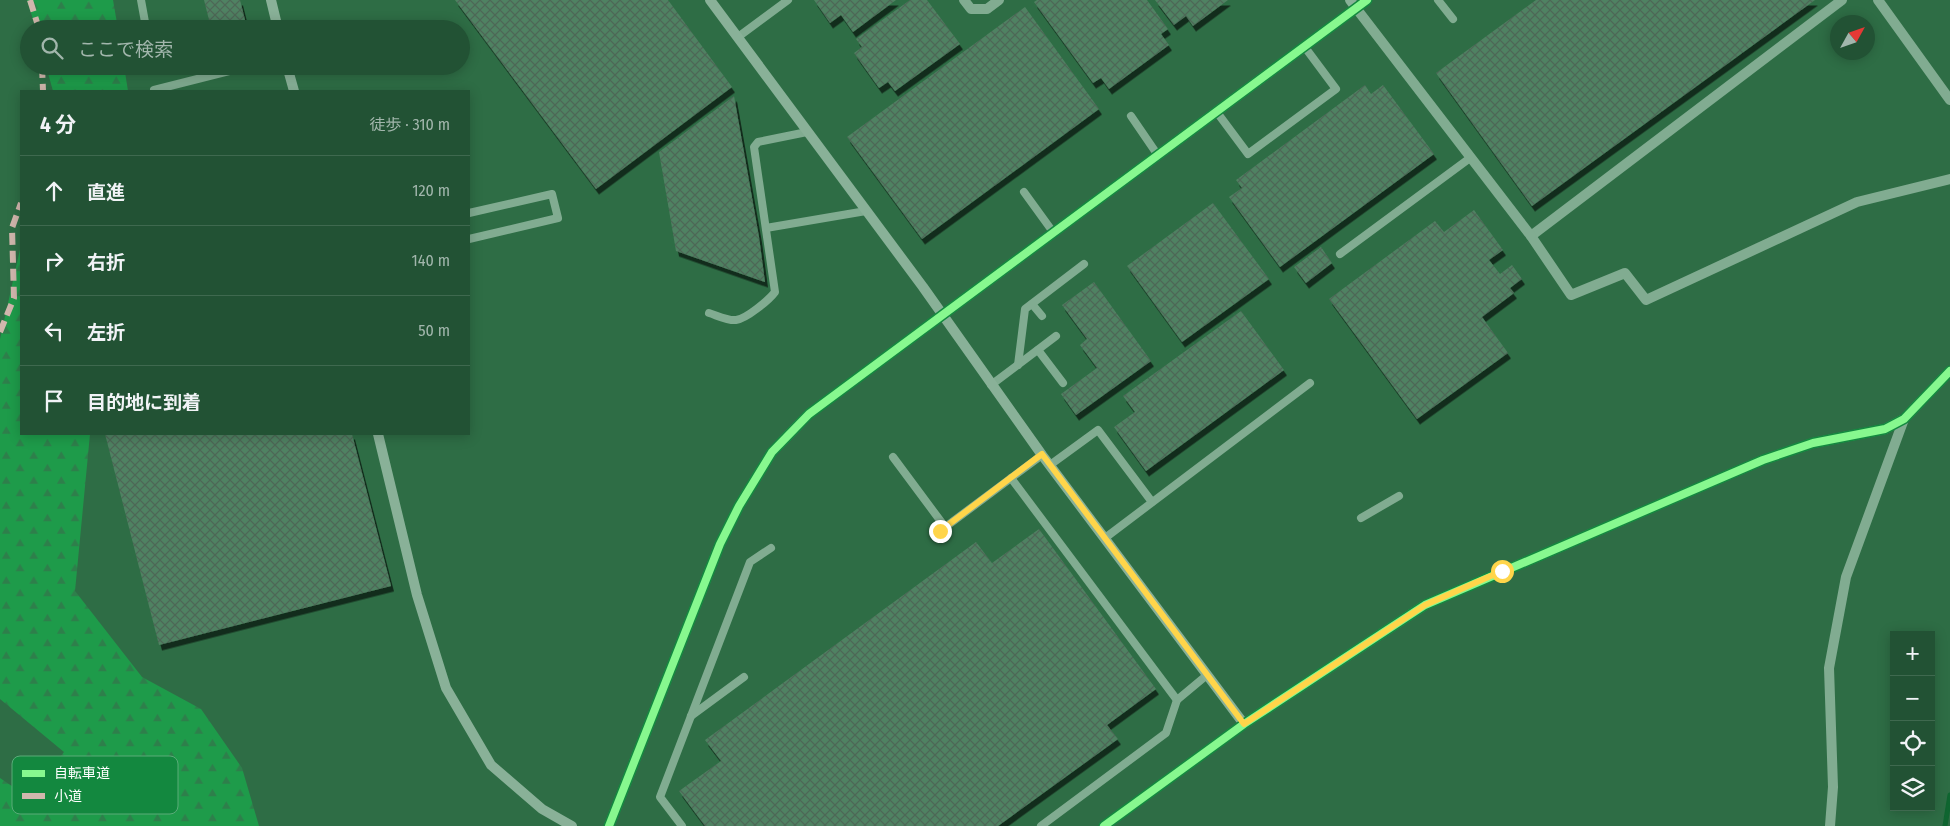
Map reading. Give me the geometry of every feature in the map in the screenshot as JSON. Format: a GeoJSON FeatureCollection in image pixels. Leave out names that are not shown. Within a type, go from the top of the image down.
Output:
{"type":"FeatureCollection","features":[{"type":"Feature","properties":{"kind":"street"},"geometry":{"type":"LineString","coordinates":[[271,0],[276,20]]}},
{"type":"Feature","properties":{"kind":"street"},"geometry":{"type":"LineString","coordinates":[[710,0],[942,314],[1050,465],[1244,724]]}},
{"type":"Feature","properties":{"kind":"street"},"geometry":{"type":"LineString","coordinates":[[964,0],[971,9],[987,9],[999,0]]}},
{"type":"Feature","properties":{"kind":"street"},"geometry":{"type":"LineString","coordinates":[[609,826],[720,544],[739,506],[772,452],[809,414],[1304,46],[1353,4],[1367,0]]}},
{"type":"Feature","properties":{"kind":"street"},"geometry":{"type":"LineString","coordinates":[[1531,236],[1842,0]]}},
{"type":"Feature","properties":{"kind":"street"},"geometry":{"type":"LineString","coordinates":[[1878,0],[1950,100]]}},
{"type":"Feature","properties":{"kind":"street"},"geometry":{"type":"LineString","coordinates":[[1353,4],[1531,236],[1571,295],[1625,273],[1646,300],[1857,202],[1950,179]]}},
{"type":"Feature","properties":{"kind":"street"},"geometry":{"type":"LineString","coordinates":[[290,75],[294,90]]}},
{"type":"Feature","properties":{"kind":"street"},"geometry":{"type":"LineString","coordinates":[[1104,826],[1244,724],[1425,605],[1764,460],[1813,443],[1885,429],[1904,419],[1950,371]]}},
{"type":"Feature","properties":{"kind":"street"},"geometry":{"type":"LineString","coordinates":[[1830,826],[1833,787],[1829,668],[1846,577],[1904,419]]}},
{"type":"Feature","properties":{"kind":"street"},"geometry":{"type":"LineString","coordinates":[[378,435],[417,595],[446,688],[491,765],[542,809],[572,826]]}},
{"type":"Feature","properties":{"kind":"lane"},"geometry":{"type":"LineString","coordinates":[[141,0],[145,20]]}},
{"type":"Feature","properties":{"kind":"lane"},"geometry":{"type":"LineString","coordinates":[[738,38],[788,0]]}},
{"type":"Feature","properties":{"kind":"lane"},"geometry":{"type":"LineString","coordinates":[[1438,0],[1453,19]]}},
{"type":"Feature","properties":{"kind":"lane"},"geometry":{"type":"LineString","coordinates":[[1216,111],[1248,154],[1336,89],[1304,46]]}},
{"type":"Feature","properties":{"kind":"lane"},"geometry":{"type":"LineString","coordinates":[[154,90],[213,75]]}},
{"type":"Feature","properties":{"kind":"lane"},"geometry":{"type":"LineString","coordinates":[[1131,116],[1157,154]]}},
{"type":"Feature","properties":{"kind":"lane"},"geometry":{"type":"LineString","coordinates":[[709,313],[734,320],[742,318],[771,297],[774,292],[754,146],[758,142],[807,132]]}},
{"type":"Feature","properties":{"kind":"lane"},"geometry":{"type":"LineString","coordinates":[[1340,254],[1470,158]]}},
{"type":"Feature","properties":{"kind":"lane"},"geometry":{"type":"LineString","coordinates":[[1024,192],[1053,232]]}},
{"type":"Feature","properties":{"kind":"lane"},"geometry":{"type":"LineString","coordinates":[[470,213],[552,194],[558,218],[470,239]]}},
{"type":"Feature","properties":{"kind":"lane"},"geometry":{"type":"LineString","coordinates":[[766,228],[866,211]]}},
{"type":"Feature","properties":{"kind":"lane"},"geometry":{"type":"LineString","coordinates":[[1018,365],[1025,309],[1084,264]]}},
{"type":"Feature","properties":{"kind":"lane"},"geometry":{"type":"LineString","coordinates":[[1032,304],[1042,316]]}},
{"type":"Feature","properties":{"kind":"lane"},"geometry":{"type":"LineString","coordinates":[[991,385],[1056,336]]}},
{"type":"Feature","properties":{"kind":"lane"},"geometry":{"type":"LineString","coordinates":[[1038,350],[1063,383]]}},
{"type":"Feature","properties":{"kind":"lane"},"geometry":{"type":"LineString","coordinates":[[1105,538],[1310,383]]}},
{"type":"Feature","properties":{"kind":"lane"},"geometry":{"type":"LineString","coordinates":[[1050,465],[1098,430],[1152,502]]}},
{"type":"Feature","properties":{"kind":"lane"},"geometry":{"type":"LineString","coordinates":[[893,457],[913,490],[943,529],[1042,454]]}},
{"type":"Feature","properties":{"kind":"lane"},"geometry":{"type":"LineString","coordinates":[[1011,478],[1177,700]]}},
{"type":"Feature","properties":{"kind":"lane"},"geometry":{"type":"LineString","coordinates":[[1361,518],[1399,496]]}},
{"type":"Feature","properties":{"kind":"lane"},"geometry":{"type":"LineString","coordinates":[[682,826],[660,797],[750,562],[771,548]]}},
{"type":"Feature","properties":{"kind":"lane"},"geometry":{"type":"LineString","coordinates":[[1041,826],[1166,733],[1177,700],[1207,674]]}},
{"type":"Feature","properties":{"kind":"lane"},"geometry":{"type":"LineString","coordinates":[[691,716],[744,677]]}},
{"type":"Feature","properties":{"kind":"green space"},"geometry":{"type":"Polygon","coordinates":[[[27,0],[113,0],[116,20],[33,20],[27,0]]]}},
{"type":"Feature","properties":{"kind":"green space"},"geometry":{"type":"Polygon","coordinates":[[[49,75],[125,75],[128,90],[53,90],[49,75]]]}},
{"type":"Feature","properties":{"kind":"green space"},"geometry":{"type":"Polygon","coordinates":[[[20,249],[20,435],[90,435],[75,591],[142,677],[201,709],[242,768],[259,826],[0,826],[0,778],[12,786],[12,814],[178,814],[178,756],[61,756],[64,752],[0,699],[0,339],[20,249]]]}},
{"type":"Feature","properties":{"kind":"building"},"geometry":{"type":"Polygon","coordinates":[[[204,0],[240,0],[245,20],[209,20],[204,0]]]}},
{"type":"Feature","properties":{"kind":"building"},"geometry":{"type":"Polygon","coordinates":[[[455,0],[668,0],[732,87],[596,189],[455,0]]]}},
{"type":"Feature","properties":{"kind":"building"},"geometry":{"type":"Polygon","coordinates":[[[814,0],[896,0],[853,32],[841,15],[830,23],[814,0]]]}},
{"type":"Feature","properties":{"kind":"building"},"geometry":{"type":"Polygon","coordinates":[[[910,0],[927,0],[960,44],[895,91],[888,82],[879,88],[854,53],[862,47],[856,39],[910,0]]]}},
{"type":"Feature","properties":{"kind":"building"},"geometry":{"type":"Polygon","coordinates":[[[1037,0],[1147,0],[1168,29],[1161,34],[1169,45],[1109,89],[1101,78],[1093,83],[1034,2],[1037,0]]]}},
{"type":"Feature","properties":{"kind":"building"},"geometry":{"type":"Polygon","coordinates":[[[1155,0],[1228,0],[1193,26],[1186,16],[1174,25],[1155,0]]]}},
{"type":"Feature","properties":{"kind":"building"},"geometry":{"type":"Polygon","coordinates":[[[1536,0],[1815,0],[1532,206],[1436,73],[1536,0]]]}},
{"type":"Feature","properties":{"kind":"building"},"geometry":{"type":"Polygon","coordinates":[[[1025,7],[1099,109],[922,239],[847,137],[1025,7]]]}},
{"type":"Feature","properties":{"kind":"building"},"geometry":{"type":"Polygon","coordinates":[[[1365,85],[1371,94],[1383,85],[1434,154],[1280,267],[1229,197],[1242,188],[1236,180],[1365,85]]]}},
{"type":"Feature","properties":{"kind":"building"},"geometry":{"type":"Polygon","coordinates":[[[734,96],[765,282],[676,251],[659,152],[734,96]]]}},
{"type":"Feature","properties":{"kind":"building"},"geometry":{"type":"Polygon","coordinates":[[[1213,203],[1269,279],[1182,342],[1127,266],[1213,203]]]}},
{"type":"Feature","properties":{"kind":"building"},"geometry":{"type":"Polygon","coordinates":[[[1474,210],[1503,250],[1489,260],[1500,274],[1512,265],[1522,279],[1510,288],[1514,293],[1482,317],[1508,353],[1417,419],[1329,299],[1435,221],[1444,232],[1474,210]]]}},
{"type":"Feature","properties":{"kind":"building"},"geometry":{"type":"Polygon","coordinates":[[[1321,247],[1332,263],[1306,283],[1294,267],[1321,247]]]}},
{"type":"Feature","properties":{"kind":"building"},"geometry":{"type":"Polygon","coordinates":[[[1094,282],[1151,361],[1076,415],[1061,394],[1097,368],[1080,345],[1087,339],[1062,305],[1094,282]]]}},
{"type":"Feature","properties":{"kind":"building"},"geometry":{"type":"Polygon","coordinates":[[[1241,311],[1284,370],[1146,471],[1114,427],[1135,412],[1123,396],[1241,311]]]}},
{"type":"Feature","properties":{"kind":"building"},"geometry":{"type":"Polygon","coordinates":[[[105,435],[352,435],[391,586],[159,645],[105,435]]]}},
{"type":"Feature","properties":{"kind":"building"},"geometry":{"type":"Polygon","coordinates":[[[1039,529],[1156,689],[1107,725],[1118,739],[998,826],[705,826],[679,791],[721,761],[705,740],[976,542],[992,563],[1039,529]]]}},
{"type":"Feature","properties":{"kind":"waterway"},"geometry":{"type":"LineString","coordinates":[[1945,826],[1950,795]]}},
{"type":"Feature","properties":{"kind":"marked path"},"geometry":{"type":"LineString","coordinates":[[30,0],[36,20]]}},
{"type":"Feature","properties":{"kind":"marked path"},"geometry":{"type":"LineString","coordinates":[[42,75],[43,90]]}},
{"type":"Feature","properties":{"kind":"marked path"},"geometry":{"type":"LineString","coordinates":[[0,332],[14,298],[12,228],[20,206]]}},
{"type":"Feature","properties":{"kind":"cycle path"},"geometry":{"type":"LineString","coordinates":[[609,826],[720,544],[739,506],[772,452],[809,414],[1367,0]]}},
{"type":"Feature","properties":{"kind":"cycle path"},"geometry":{"type":"LineString","coordinates":[[1104,826],[1244,724],[1425,605],[1763,460],[1813,443],[1885,429],[1904,419],[1950,371]]}},
{"type":"Feature","properties":{"kind":"route"},"geometry":{"type":"LineString","coordinates":[[940,531],[1042,454],[1244,724],[1425,605],[1502,571]]}}]}
